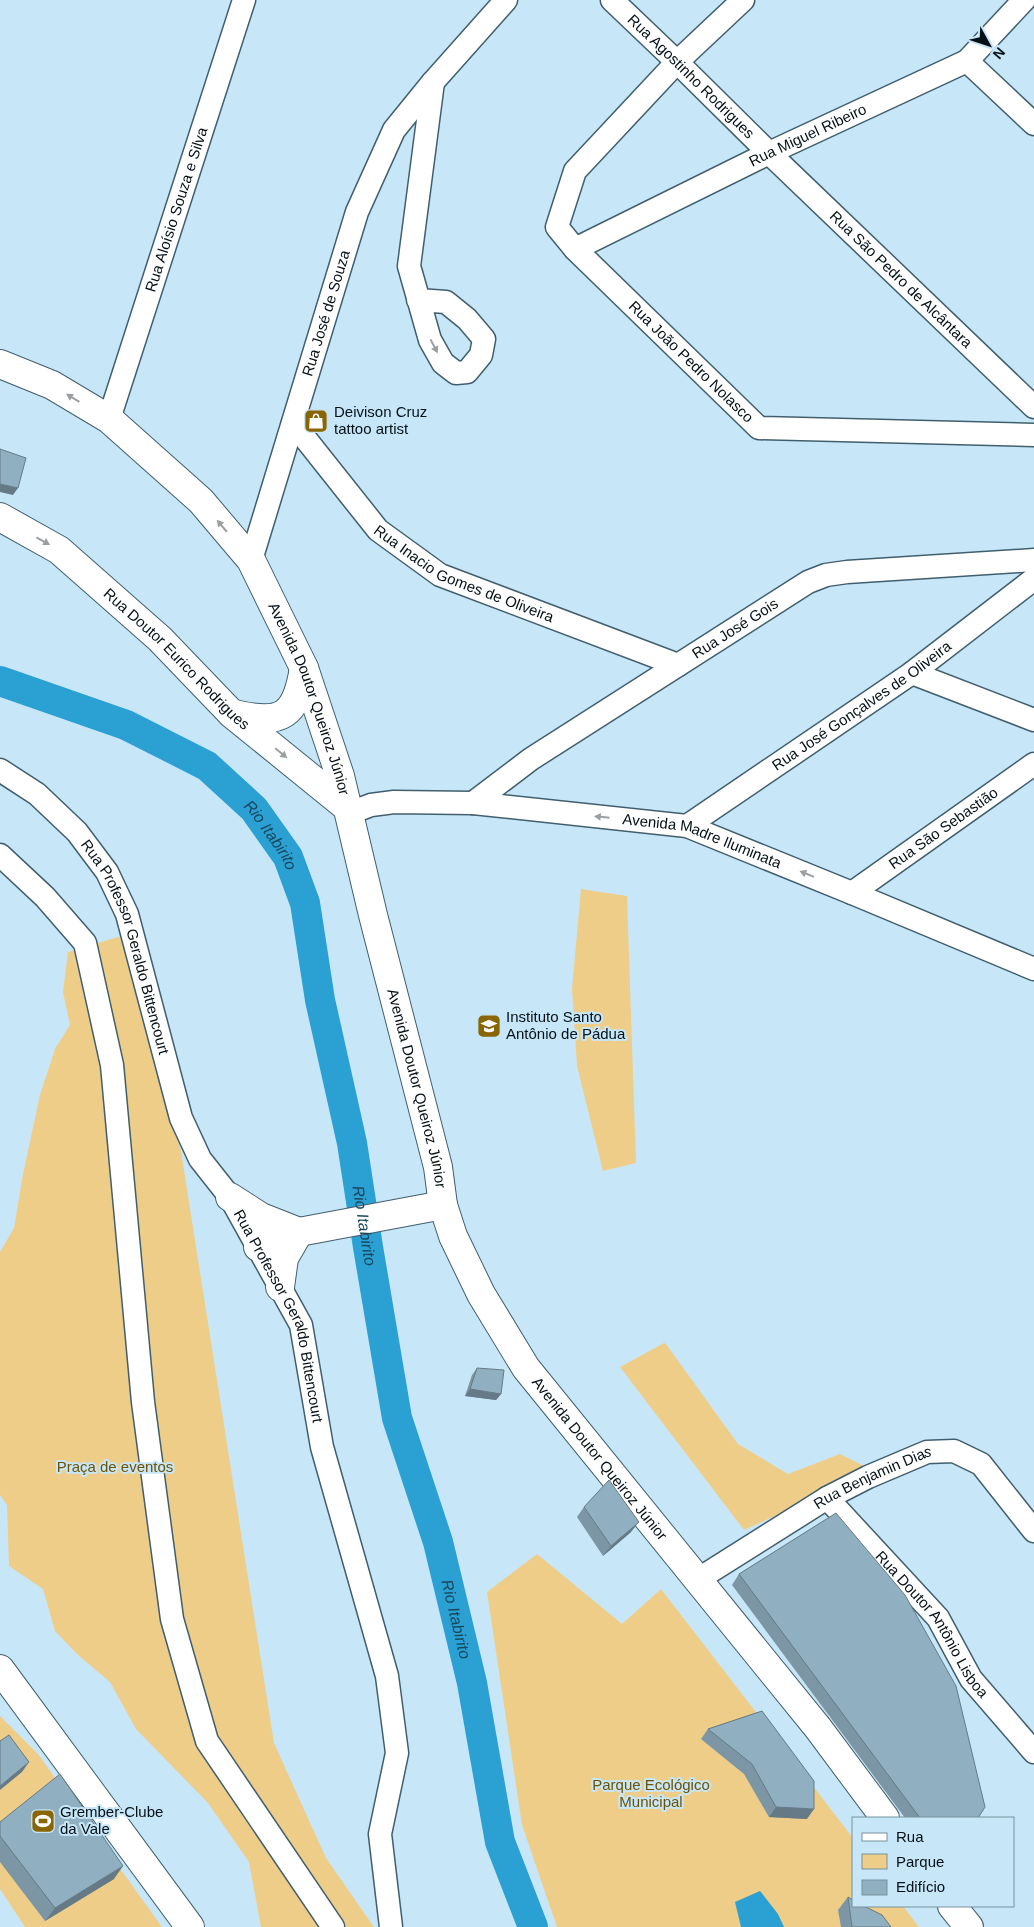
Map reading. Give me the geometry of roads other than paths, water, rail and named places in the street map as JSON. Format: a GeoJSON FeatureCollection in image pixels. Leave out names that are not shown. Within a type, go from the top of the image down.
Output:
{"type":"FeatureCollection","features":[{"type":"Feature","properties":{"kind":"main road","name":"Avenida Doutor Queiroz Júnior"},"geometry":{"type":"LineString","coordinates":[[0,364],[52,386],[109,419],[201,501],[250,560],[304,668],[329,741],[349,811],[373,915],[438,1168],[443,1205],[453,1236],[481,1294],[526,1368],[818,1728],[884,1817]]}},
{"type":"Feature","properties":{"kind":"main road","name":"Rua Doutor Eurico Rodrigues"},"geometry":{"type":"LineString","coordinates":[[0,517],[59,550],[160,639],[232,714],[349,811]]}},
{"type":"Feature","properties":{"kind":"main road"},"geometry":{"type":"LineString","coordinates":[[232,714],[268,720],[282,715],[293,705],[300,692],[304,668]]}},
{"type":"Feature","properties":{"kind":"main road"},"geometry":{"type":"LineString","coordinates":[[230,1197],[261,1218],[306,1231]]}},
{"type":"Feature","properties":{"kind":"main road"},"geometry":{"type":"LineString","coordinates":[[258,1246],[306,1231],[443,1205]]}},
{"type":"Feature","properties":{"kind":"main road"},"geometry":{"type":"LineString","coordinates":[[280,1287],[284,1258],[306,1231]]}},
{"type":"Feature","properties":{"kind":"main road"},"geometry":{"type":"LineString","coordinates":[[0,1669],[190,1927]]}},
{"type":"Feature","properties":{"kind":"main road"},"geometry":{"type":"LineString","coordinates":[[953,1907],[968,1927]]}},
{"type":"Feature","properties":{"kind":"street","name":"Rua Aloísio Souza e Silva"},"geometry":{"type":"LineString","coordinates":[[109,419],[244,0]]}},
{"type":"Feature","properties":{"kind":"street","name":"Rua José de Souza"},"geometry":{"type":"LineString","coordinates":[[250,560],[357,212],[394,130],[506,0]]}},
{"type":"Feature","properties":{"kind":"street","name":"Rua Agostinho Rodrigues"},"geometry":{"type":"LineString","coordinates":[[612,0],[678,62],[769,153]]}},
{"type":"Feature","properties":{"kind":"street"},"geometry":{"type":"LineString","coordinates":[[678,62],[743,0]]}},
{"type":"Feature","properties":{"kind":"street","name":"Rua Miguel Ribeiro"},"geometry":{"type":"LineString","coordinates":[[575,249],[769,153],[967,61],[1024,0]]}},
{"type":"Feature","properties":{"kind":"street"},"geometry":{"type":"LineString","coordinates":[[967,61],[1034,124]]}},
{"type":"Feature","properties":{"kind":"street","name":"Rua João Pedro Nolasco"},"geometry":{"type":"LineString","coordinates":[[678,62],[576,171],[558,227],[575,249],[759,428],[1034,435]]}},
{"type":"Feature","properties":{"kind":"street"},"geometry":{"type":"LineString","coordinates":[[418,300],[410,266],[434,82]]}},
{"type":"Feature","properties":{"kind":"street","name":"Rua São Pedro de Alcântara"},"geometry":{"type":"LineString","coordinates":[[769,153],[1034,407]]}},
{"type":"Feature","properties":{"kind":"street","name":"Rua Inacio Gomes de Oliveira"},"geometry":{"type":"LineString","coordinates":[[293,423],[378,530],[440,575],[678,665]]}},
{"type":"Feature","properties":{"kind":"street","name":"Rua José Gois"},"geometry":{"type":"LineString","coordinates":[[474,803],[531,759],[808,582],[826,575],[846,572],[1034,560]]}},
{"type":"Feature","properties":{"kind":"street","name":"Rua José Gonçalves de Oliveira"},"geometry":{"type":"LineString","coordinates":[[687,826],[912,673],[1034,579]]}},
{"type":"Feature","properties":{"kind":"street"},"geometry":{"type":"LineString","coordinates":[[912,673],[1034,720]]}},
{"type":"Feature","properties":{"kind":"street","name":"Rua São Sebastião"},"geometry":{"type":"LineString","coordinates":[[852,892],[1034,764]]}},
{"type":"Feature","properties":{"kind":"street","name":"Rua Professor Geraldo Bittencourt"},"geometry":{"type":"LineString","coordinates":[[0,770],[37,794],[77,832],[106,872],[127,914],[181,1118],[200,1158],[230,1197],[301,1326],[322,1447],[387,1676],[397,1752],[380,1834],[391,1927]]}},
{"type":"Feature","properties":{"kind":"street","name":"Avenida Madre Iluminata"},"geometry":{"type":"LineString","coordinates":[[349,811],[394,802],[474,803],[687,826],[1032,965]]}},
{"type":"Feature","properties":{"kind":"street"},"geometry":{"type":"LineString","coordinates":[[0,855],[45,897],[84,943],[112,1064],[143,1402],[172,1619],[207,1741],[333,1927]]}},
{"type":"Feature","properties":{"kind":"street","name":"Rua Benjamin Dias"},"geometry":{"type":"LineString","coordinates":[[697,1580],[827,1498],[868,1477],[927,1452],[954,1450],[981,1464],[1034,1531]]}},
{"type":"Feature","properties":{"kind":"street","name":"Rua Doutor Antônio Lisboa"},"geometry":{"type":"LineString","coordinates":[[827,1498],[938,1618],[971,1679],[1034,1752]]}},
{"type":"Feature","properties":{"kind":"water"},"geometry":{"type":"Polygon","coordinates":[[[760,1891],[778,1914],[784,1927],[741,1927],[735,1902],[760,1891]]]}},
{"type":"Feature","properties":{"kind":"waterway","name":"Rio Itabirito"},"geometry":{"type":"LineString","coordinates":[[0,681],[126,725],[207,766],[254,809],[288,857],[305,903],[320,1000],[352,1143],[397,1418],[438,1542],[472,1683],[500,1842],[533,1927]]}},
{"type":"Feature","properties":{"kind":"place","name":"Deivison Cruz tattoo artist"},"geometry":{"type":"Point","coordinates":[316,421]}},
{"type":"Feature","properties":{"kind":"place","name":"Instituto Santo Antônio de Pádua"},"geometry":{"type":"Point","coordinates":[489,1026]}},
{"type":"Feature","properties":{"kind":"place","name":"Grember-Clube da Vale"},"geometry":{"type":"Point","coordinates":[43,1821]}},
{"type":"Feature","properties":{"kind":"park label","name":"Praça de eventos"},"geometry":{"type":"Point","coordinates":[115,1467]}},
{"type":"Feature","properties":{"kind":"park label","name":"Parque Ecológico Municipal"},"geometry":{"type":"Point","coordinates":[651,1794]}}]}
